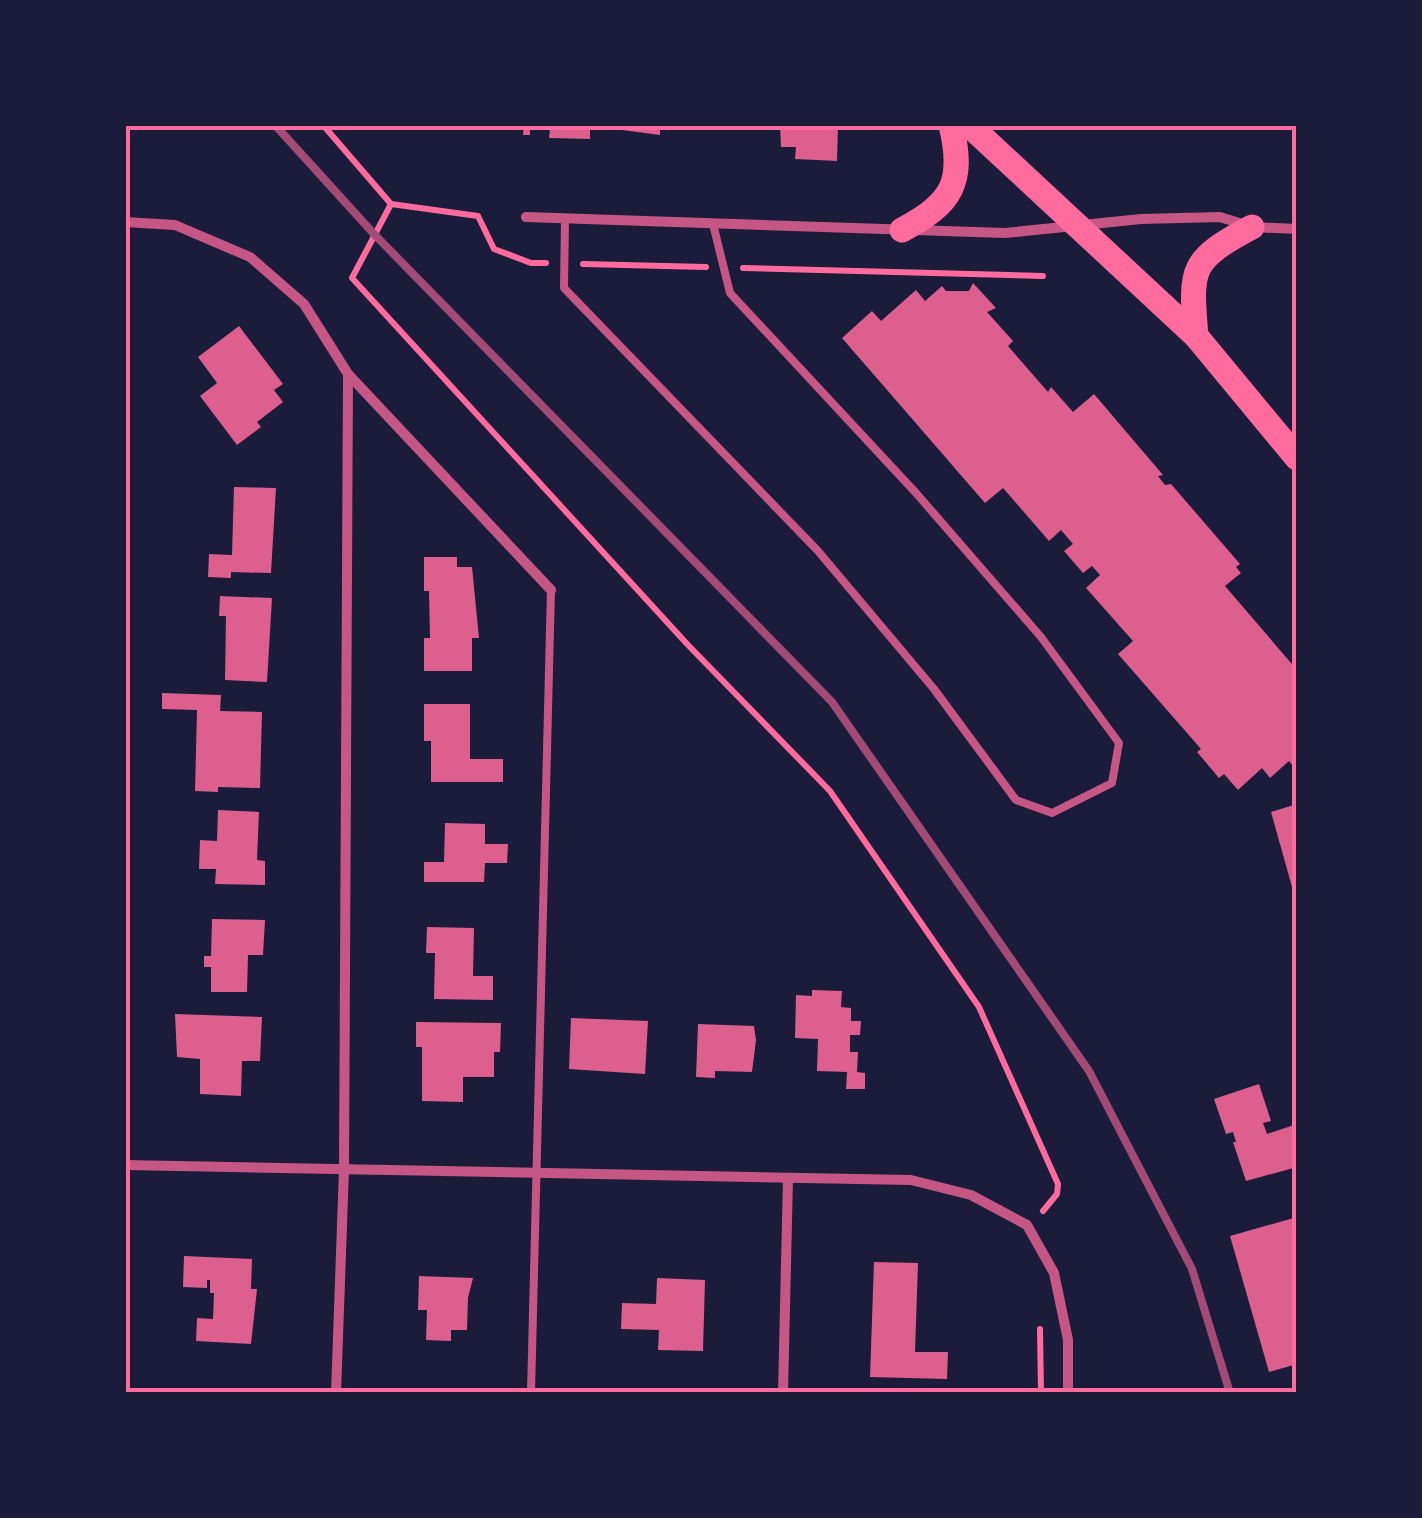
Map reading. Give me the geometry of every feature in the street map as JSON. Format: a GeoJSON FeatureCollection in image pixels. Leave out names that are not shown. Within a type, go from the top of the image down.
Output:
{"type":"FeatureCollection","features":[{"type":"Feature","properties":{"kind":"main road"},"geometry":{"type":"LineString","coordinates":[[902,230],[931,215],[953,192],[956,147],[951,125]]}},
{"type":"Feature","properties":{"kind":"main road"},"geometry":{"type":"LineString","coordinates":[[969,125],[1196,336],[1297,458]]}},
{"type":"Feature","properties":{"kind":"main road"},"geometry":{"type":"LineString","coordinates":[[1196,336],[1192,292],[1198,264],[1224,242],[1252,227]]}},
{"type":"Feature","properties":{"kind":"street"},"geometry":{"type":"LineString","coordinates":[[526,217],[1004,233],[1171,217],[1220,218],[1252,227],[1297,229]]}},
{"type":"Feature","properties":{"kind":"street"},"geometry":{"type":"LineString","coordinates":[[125,222],[175,224],[250,256],[304,304],[348,374],[552,590]]}},
{"type":"Feature","properties":{"kind":"street"},"geometry":{"type":"LineString","coordinates":[[336,1393],[344,1170],[348,374]]}},
{"type":"Feature","properties":{"kind":"street"},"geometry":{"type":"LineString","coordinates":[[125,1166],[911,1180],[972,1195],[1028,1225],[1054,1274],[1068,1340],[1068,1393]]}},
{"type":"Feature","properties":{"kind":"street"},"geometry":{"type":"LineString","coordinates":[[783,1393],[788,1178]]}},
{"type":"Feature","properties":{"kind":"lane"},"geometry":{"type":"LineString","coordinates":[[566,218],[564,288],[818,552],[934,689],[1016,800],[1052,813],[1112,783],[1119,743],[1029,622],[916,492],[730,293],[713,224]]}},
{"type":"Feature","properties":{"kind":"lane"},"geometry":{"type":"LineString","coordinates":[[531,1393],[552,590]]}},
{"type":"Feature","properties":{"kind":"path"},"geometry":{"type":"LineString","coordinates":[[323,125],[391,204],[352,278],[688,645],[830,791],[979,1007],[1058,1184],[1057,1194],[1047,1208]]}},
{"type":"Feature","properties":{"kind":"path"},"geometry":{"type":"LineString","coordinates":[[1040,1321],[1041,1393]]}},
{"type":"Feature","properties":{"kind":"building"},"geometry":{"type":"Polygon","coordinates":[[[524,125],[590,125],[590,139],[549,138],[550,129],[530,128],[530,135],[523,135],[524,125]]]}},
{"type":"Feature","properties":{"kind":"building"},"geometry":{"type":"Polygon","coordinates":[[[622,125],[660,125],[660,135],[622,130],[622,125]]]}},
{"type":"Feature","properties":{"kind":"building"},"geometry":{"type":"Polygon","coordinates":[[[780,125],[838,125],[837,161],[795,159],[796,147],[781,147],[780,125]]]}},
{"type":"Feature","properties":{"kind":"building"},"geometry":{"type":"Polygon","coordinates":[[[973,283],[996,308],[987,312],[1013,341],[1008,346],[1048,392],[1051,387],[1073,412],[1094,394],[1163,475],[1158,476],[1165,485],[1171,484],[1240,564],[1236,567],[1241,573],[1225,586],[1297,670],[1297,771],[1289,761],[1270,778],[1262,768],[1238,790],[1224,774],[1219,778],[1197,752],[1201,749],[1118,654],[1133,641],[1086,588],[1100,575],[1092,566],[1083,573],[1064,551],[1073,544],[1061,530],[1049,541],[1003,488],[985,503],[842,338],[872,311],[881,321],[916,290],[925,301],[942,286],[946,291],[969,291],[973,283]]]}},
{"type":"Feature","properties":{"kind":"building"},"geometry":{"type":"Polygon","coordinates":[[[239,326],[283,384],[274,390],[283,402],[257,422],[261,427],[237,445],[200,396],[217,383],[198,357],[239,326]]]}},
{"type":"Feature","properties":{"kind":"building"},"geometry":{"type":"Polygon","coordinates":[[[234,487],[276,488],[271,573],[231,572],[231,578],[208,577],[209,554],[232,555],[234,487]]]}},
{"type":"Feature","properties":{"kind":"building"},"geometry":{"type":"Polygon","coordinates":[[[424,557],[457,557],[457,567],[472,567],[479,638],[472,638],[472,671],[424,671],[424,638],[430,638],[424,557]]]}},
{"type":"Feature","properties":{"kind":"building"},"geometry":{"type":"Polygon","coordinates":[[[220,596],[272,598],[267,682],[225,680],[226,616],[219,616],[220,596]]]}},
{"type":"Feature","properties":{"kind":"building"},"geometry":{"type":"Polygon","coordinates":[[[162,693],[221,695],[220,711],[262,712],[260,788],[195,791],[197,710],[162,709],[162,693]]]}},
{"type":"Feature","properties":{"kind":"building"},"geometry":{"type":"Polygon","coordinates":[[[424,704],[470,704],[470,759],[503,759],[503,782],[431,782],[431,741],[424,741],[424,704]]]}},
{"type":"Feature","properties":{"kind":"building"},"geometry":{"type":"Polygon","coordinates":[[[1297,804],[1297,886],[1292,887],[1271,812],[1297,804]]]}},
{"type":"Feature","properties":{"kind":"building"},"geometry":{"type":"Polygon","coordinates":[[[218,810],[259,812],[257,860],[265,861],[265,885],[215,884],[216,869],[199,869],[200,840],[217,841],[218,810]]]}},
{"type":"Feature","properties":{"kind":"building"},"geometry":{"type":"Polygon","coordinates":[[[445,823],[485,824],[485,844],[508,844],[507,863],[485,863],[484,882],[424,882],[424,862],[444,862],[445,823]]]}},
{"type":"Feature","properties":{"kind":"building"},"geometry":{"type":"Polygon","coordinates":[[[212,919],[265,920],[263,955],[248,955],[247,992],[211,992],[211,967],[204,967],[204,956],[211,956],[212,919]]]}},
{"type":"Feature","properties":{"kind":"building"},"geometry":{"type":"Polygon","coordinates":[[[427,927],[474,928],[473,976],[493,976],[493,1000],[434,999],[435,953],[426,953],[427,927]]]}},
{"type":"Feature","properties":{"kind":"building"},"geometry":{"type":"Polygon","coordinates":[[[812,990],[842,991],[841,1007],[851,1008],[851,1021],[861,1021],[860,1035],[850,1035],[850,1052],[858,1052],[857,1072],[865,1073],[865,1089],[846,1089],[847,1072],[817,1071],[818,1039],[795,1038],[796,995],[812,996],[812,990]]]}},
{"type":"Feature","properties":{"kind":"building"},"geometry":{"type":"Polygon","coordinates":[[[175,1014],[262,1017],[260,1061],[242,1061],[241,1096],[200,1094],[200,1059],[177,1057],[175,1014]]]}},
{"type":"Feature","properties":{"kind":"building"},"geometry":{"type":"Polygon","coordinates":[[[571,1018],[648,1021],[645,1074],[569,1069],[571,1018]]]}},
{"type":"Feature","properties":{"kind":"building"},"geometry":{"type":"Polygon","coordinates":[[[416,1022],[501,1023],[500,1052],[494,1052],[494,1077],[463,1077],[463,1102],[422,1101],[422,1047],[416,1047],[416,1022]]]}},
{"type":"Feature","properties":{"kind":"building"},"geometry":{"type":"Polygon","coordinates":[[[698,1024],[754,1026],[752,1072],[715,1071],[715,1078],[696,1077],[698,1024]]]}},
{"type":"Feature","properties":{"kind":"building"},"geometry":{"type":"Polygon","coordinates":[[[1259,1084],[1271,1121],[1263,1123],[1267,1134],[1294,1125],[1297,1167],[1246,1181],[1233,1132],[1226,1134],[1214,1099],[1259,1084]]]}},
{"type":"Feature","properties":{"kind":"building"},"geometry":{"type":"Polygon","coordinates":[[[1297,1217],[1297,1364],[1269,1372],[1230,1236],[1297,1217]]]}},
{"type":"Feature","properties":{"kind":"building"},"geometry":{"type":"Polygon","coordinates":[[[184,1256],[252,1259],[251,1289],[257,1289],[251,1344],[196,1341],[197,1318],[213,1319],[214,1293],[210,1293],[210,1280],[207,1288],[183,1287],[184,1256]]]}},
{"type":"Feature","properties":{"kind":"building"},"geometry":{"type":"Polygon","coordinates":[[[874,1262],[918,1263],[915,1352],[948,1352],[947,1379],[870,1377],[874,1262]]]}},
{"type":"Feature","properties":{"kind":"building"},"geometry":{"type":"Polygon","coordinates":[[[419,1276],[473,1278],[467,1330],[451,1330],[451,1341],[426,1340],[427,1310],[418,1310],[419,1276]]]}},
{"type":"Feature","properties":{"kind":"building"},"geometry":{"type":"Polygon","coordinates":[[[657,1278],[705,1280],[703,1351],[658,1350],[659,1330],[621,1329],[622,1303],[656,1304],[657,1278]]]}},
{"type":"Feature","properties":{"kind":"railway"},"geometry":{"type":"LineString","coordinates":[[275,125],[374,234],[832,702],[1089,1071],[1192,1269],[1230,1393]]}}]}
